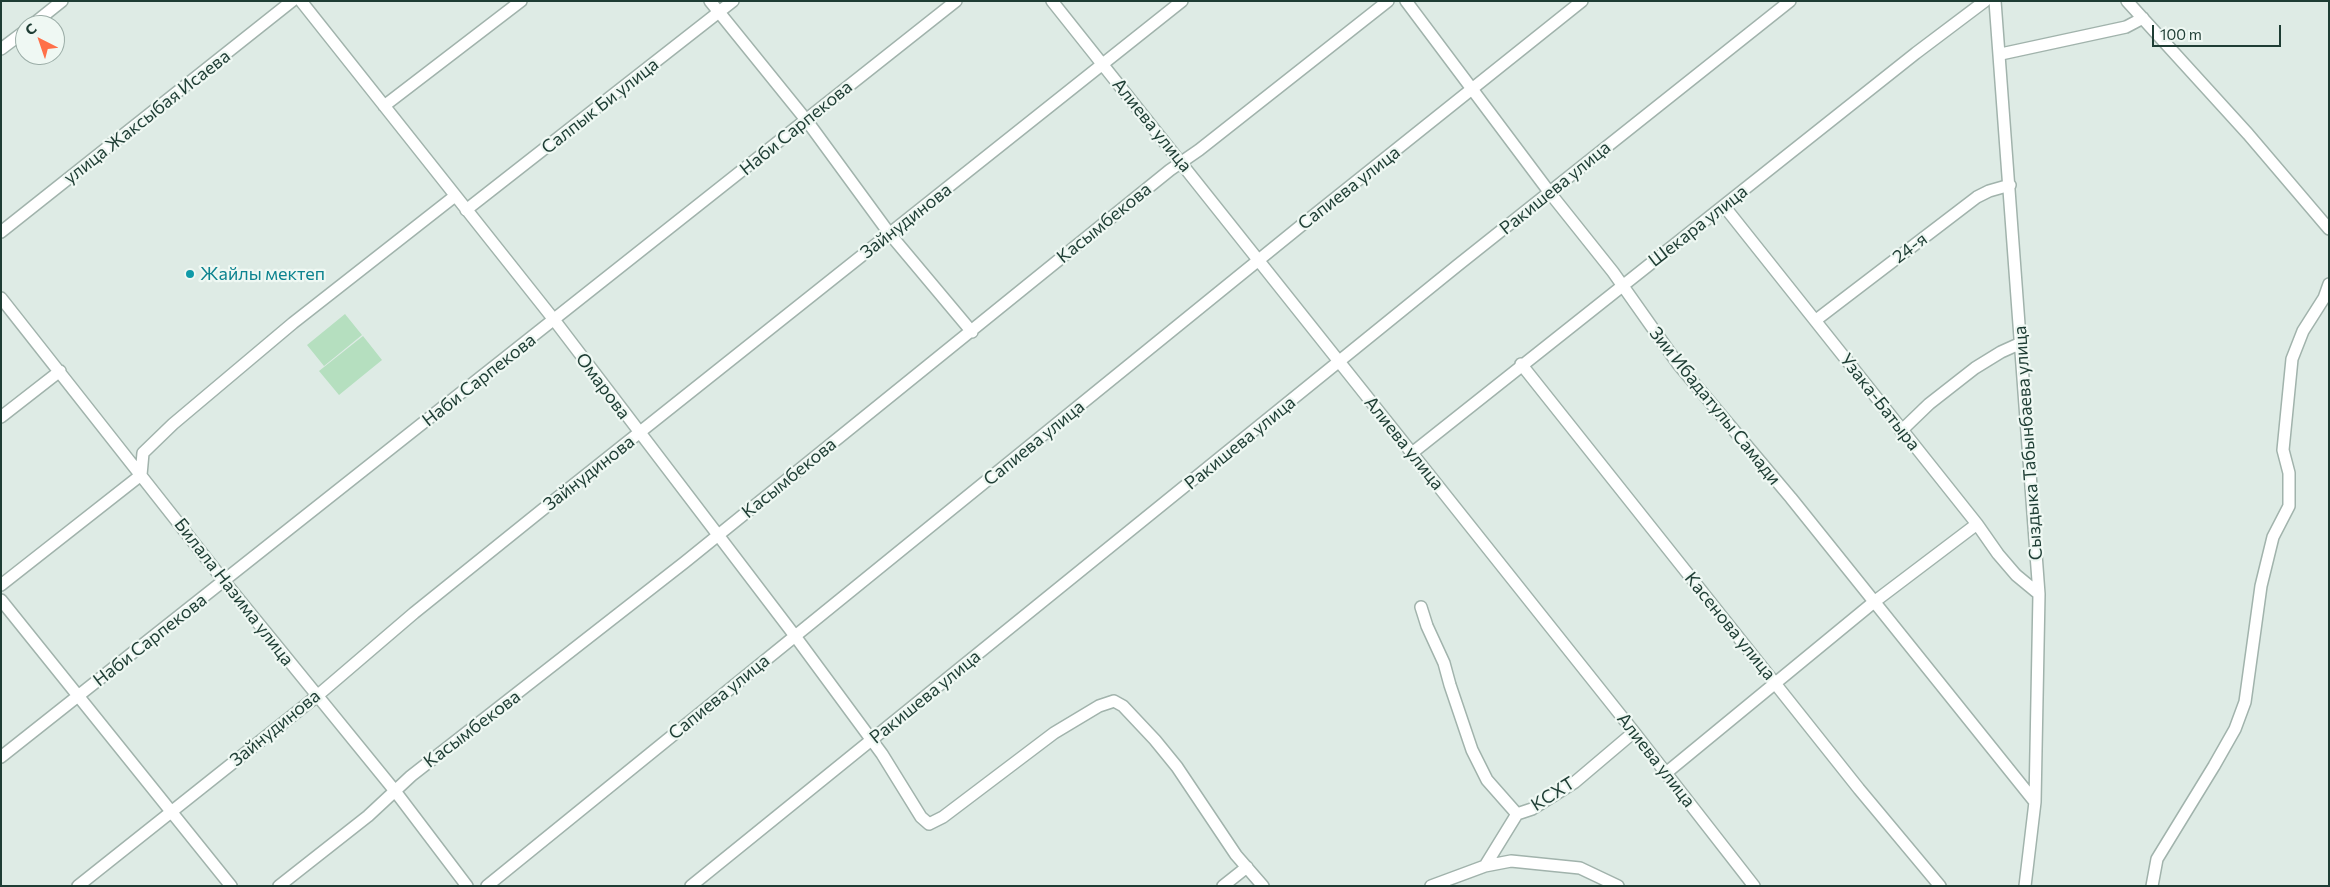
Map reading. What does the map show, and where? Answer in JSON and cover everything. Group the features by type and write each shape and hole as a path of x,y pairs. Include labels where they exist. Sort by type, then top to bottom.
{"street":[{"path":"44,15 62,1"},
{"name":"улица Жаксыбая Исаева","path":"1,232 292,1"},
{"name":"Омарова","path":"301,1 554,321 795,636 872,740 921,817 929,824 943,816 1054,733 1099,706 1114,701 1129,713 1177,767 1211,820 1247,868"},
{"path":"384,106 521,1"},
{"path":"710,1 806,121 889,233 972,332"},
{"name":"Салпык Би улица","path":"466,210 733,1"},
{"name":"Наби Сарпекова","path":"1,757 956,1"},
{"name":"Алиева улица","path":"1052,1 1182,162 1754,886"},
{"name":"Зайнудинова","path":"78,886 316,696 414,613 1182,1"},
{"name":"Касымбекова","path":"279,886 368,816 411,776 543,675 1182,162 1388,1"},
{"name":"Зии Ибадатулы Самади","path":"1406,1 1474,89 1550,193 1623,286 1678,364 1874,602 2035,802"},
{"name":"Сапиева улица","path":"487,886 1259,260 1582,1"},
{"name":"Ракишева улица","path":"691,886 1790,1"},
{"name":"Шекара улица","path":"1412,453 1521,364 1623,286 1916,53 1985,1"},
{"name":"Сыздыка Табынбаева улица","path":"1995,1 2001,54 2039,594 2035,802 2025,886"},
{"path":"2127,1 2248,134 2329,229"},
{"path":"2001,54 2126,27 2143,18"},
{"path":"1,50 15,39"},
{"name":"24-я","path":"1816,320 1977,197 1989,191 2010,185"},
{"path":"1,585 141,474 143,453 173,424 293,323 455,196"},
{"name":"Узака-Батыра","path":"1724,206 2016,575 2039,594"},
{"path":"2152,886 2157,859 2235,729 2245,702 2261,586 2273,537 2288,506 2289,473 2283,450 2292,359 2303,331 2324,298 2329,284"},
{"name":"Билала Назима улица","path":"1,298 224,582 395,791 466,886"},
{"path":"1901,430 1928,404 1975,368 2001,352 2021,343"},
{"name":"Касенова улица","path":"1521,364 1859,789 1940,886"},
{"path":"1,418 60,371"},
{"path":"1666,773 1874,602 1977,524"},
{"path":"1,600 231,886"},
{"path":"1421,607 1427,626 1444,662 1472,750 1487,780 1517,814"},
{"name":"КСХТ","path":"1485,866 1517,814 1532,809 1575,782 1634,732"},
{"path":"1432,886 1485,866 1511,862 1580,868 1618,886"},
{"path":"1223,886 1247,868 1263,886"}],"green space":[{"path":"345,314 362,335 324,366 307,345"},
{"path":"363,336 382,360 339,395 319,371"}],"place":[{"name":"Жайлы мектеп","path":"190,274"}]}
